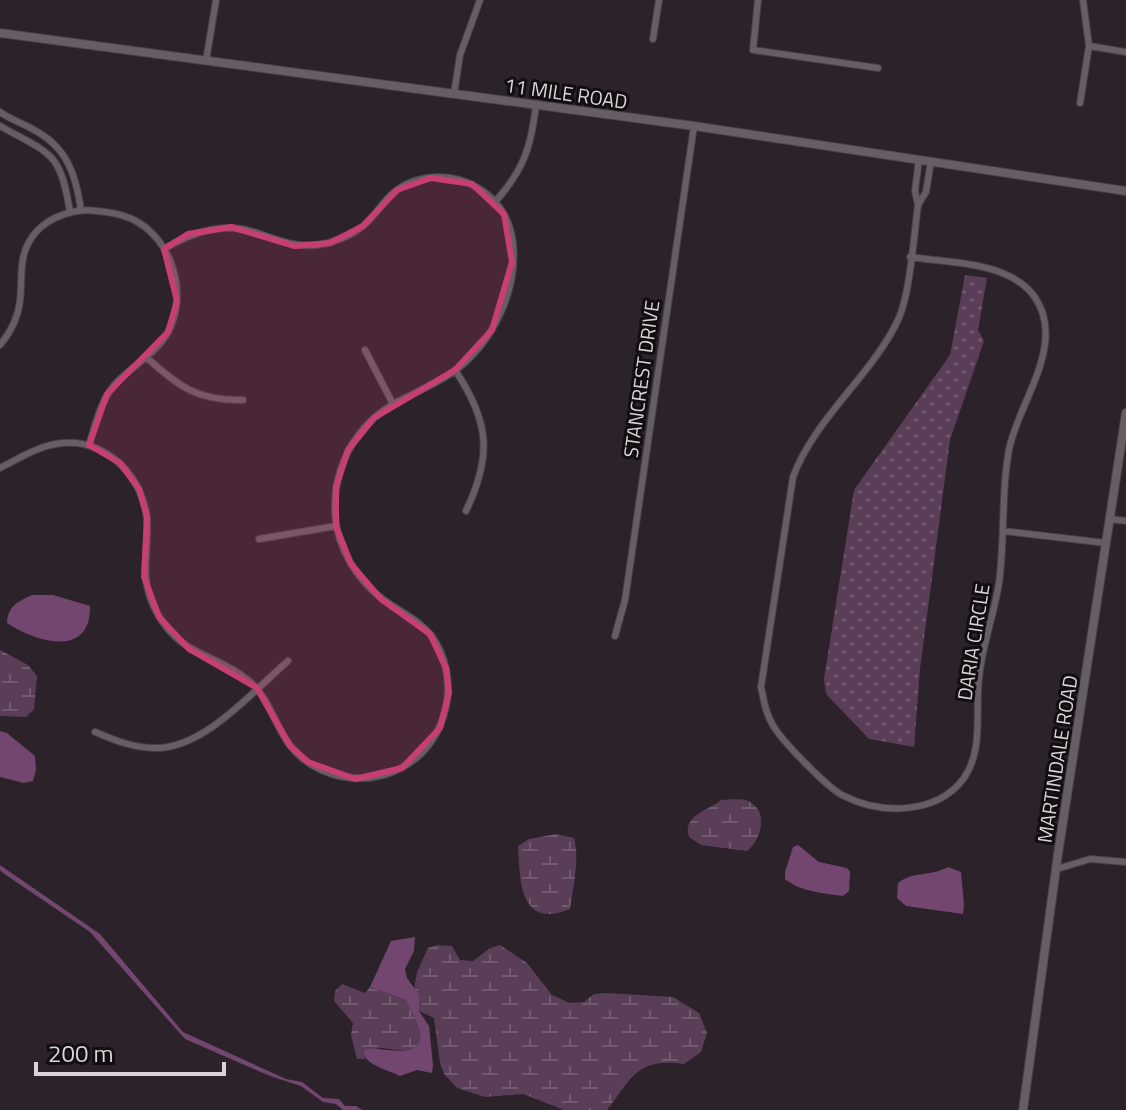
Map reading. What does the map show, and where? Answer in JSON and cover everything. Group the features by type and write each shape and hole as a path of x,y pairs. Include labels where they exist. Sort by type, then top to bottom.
{"street":[{"path":"206,61 216,0"},
{"path":"454,94 460,55 480,0"},
{"path":"653,39 659,0"},
{"path":"758,0 753,50 878,68"},
{"path":"1080,103 1089,46 1083,0"},
{"name":"11 MILE ROAD","path":"0,33 694,126 1126,191"},
{"path":"1089,46 1126,52"},
{"path":"496,201 525,162 536,105"},
{"path":"0,112 34,129 66,156 73,171 81,210"},
{"path":"8,131 13,121"},
{"path":"0,126 49,152 63,175 70,213"},
{"name":"STANCREST DRIVE","path":"615,636 625,600 694,126"},
{"path":"49,152 55,144"},
{"name":"DARIA CIRCLE","path":"910,257 992,270 1016,279 1035,297 1046,339 1043,357 1010,445 998,587 979,674 976,748 962,781 939,799 908,808 862,802 831,787 774,728 761,687 793,477 833,411 899,319 918,205 915,191 919,159"},
{"name":"DARIA CIRCLE","path":"918,205 926,192 931,161"},
{"path":"63,175 73,171"},
{"path":"0,468 33,451 69,443 89,445 120,463 139,489 147,517 144,577 150,599 164,624 189,649 234,670 257,688 290,746 317,768 342,777 377,777 402,768 428,747 440,728 447,705 446,668 437,644 411,616 381,599 368,587 351,564 336,526 335,499 343,462 355,438 365,427 393,404 455,370 487,338 508,291 512,262 512,239 504,214 496,201 472,184 459,179 431,178 397,190 363,226 330,243 295,246 256,232 219,227 188,234 164,249"},
{"path":"0,345 10,331 17,312 20,273 26,248 44,225 81,210 115,213 134,220 156,236 172,267 177,301 168,332 107,394 89,445"},
{"path":"365,350 393,404"},
{"path":"146,357 174,382 201,396 243,400"},
{"path":"455,370 475,402 485,454 482,475 466,511"},
{"name":"MARTINDALE ROAD","path":"1023,1110 1126,413"},
{"path":"1111,519 1126,521"},
{"path":"259,539 336,526"},
{"path":"1003,531 1106,543"},
{"path":"95,732 125,744 157,748 189,740 225,718 288,661"},
{"path":"1057,869 1090,859 1126,862"}],"highlighted area":[{"path":"431,178 472,184 504,214 512,262 492,330 455,370 374,418 348,450 336,487 336,526 351,564 381,599 430,634 446,668 449,693 440,728 402,768 355,779 308,762 290,746 257,688 189,649 159,617 144,577 147,517 139,489 120,463 89,445 107,394 168,332 177,301 164,249 188,234 231,227 295,246 330,243 363,226 397,190"}],"green space":[{"path":"965,275 987,278 978,330 984,341 950,440 920,669 914,747 869,739 826,694 824,679 854,490 950,355"},
{"path":"0,650 28,665 37,676 34,709 26,717 0,716"},
{"path":"721,800 748,801 759,811 759,833 747,851 701,845 689,837 689,823"},
{"path":"556,834 574,838 576,846 570,909 553,914 541,913 526,898 518,846 529,839"},
{"path":"500,945 527,963 552,995 570,1003 584,1002 594,994 607,993 673,997 699,1013 707,1033 701,1052 684,1064 656,1064 637,1072 607,1110 564,1110 523,1094 485,1097 457,1088 444,1074 440,1063 434,1018 419,1011 420,996 414,989 417,972 428,948 452,946 460,960 473,961 490,948"},
{"path":"342,984 365,993 370,987 406,1000 418,1024 420,1042 411,1049 376,1049 363,1054 365,1059 357,1059 351,1035 353,1023 334,1001 335,991"}],"shaded area":[{"path":"32,595 53,595 90,606 88,623 81,634 72,640 59,642 32,636 7,623 14,605"},
{"path":"0,731 7,733 35,756 33,781 24,783 0,777"},
{"path":"798,845 819,862 847,868 850,872 849,891 843,896 820,893 798,887 785,879 793,847"},
{"path":"0,865 100,934 183,1032 286,1079 302,1082 323,1098 339,1099 345,1106 356,1106 362,1110 343,1110 336,1104 323,1102 301,1086 185,1039 90,932 3,873"},
{"path":"948,867 961,872 963,914 906,906 897,898 898,883 904,879"},
{"path":"415,937 414,951 405,969 407,978 420,996 419,1011 429,1026 433,1065 432,1073 417,1070 400,1076 374,1065 363,1054 366,1049 412,1049 420,1037 418,1025 406,1000 370,987 391,941"}]}
